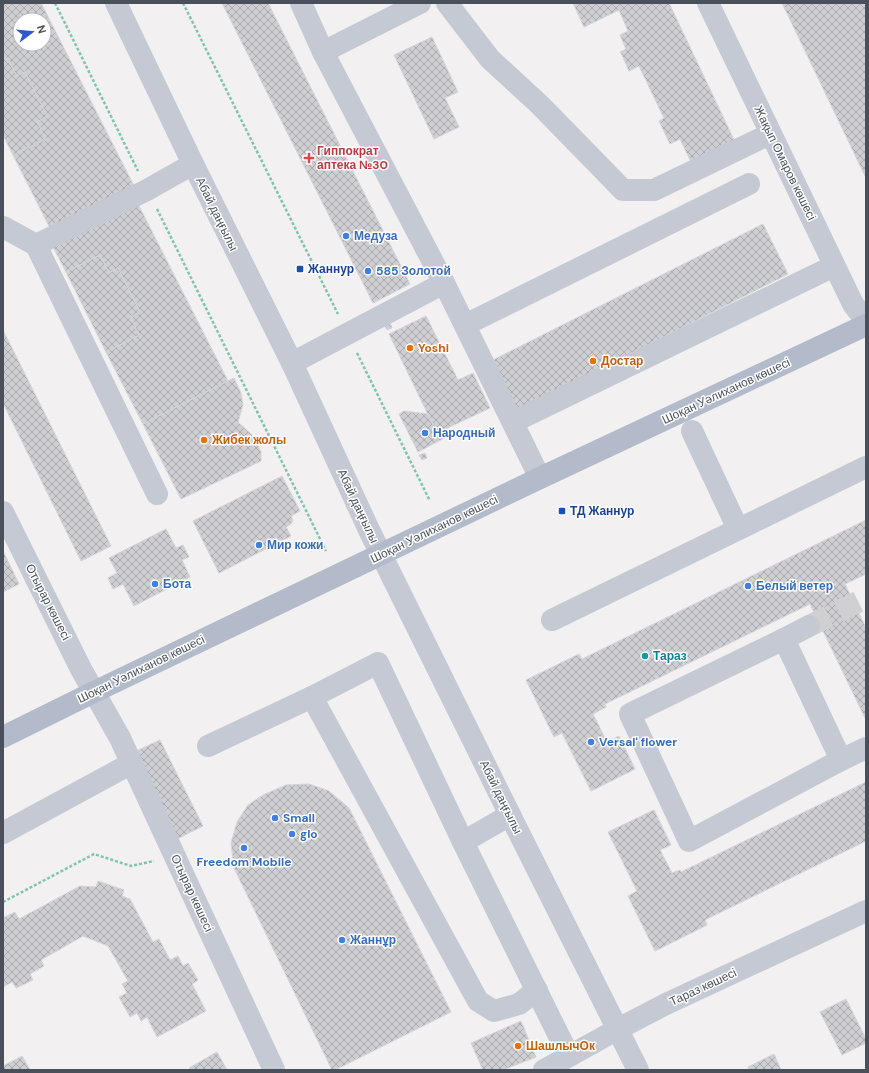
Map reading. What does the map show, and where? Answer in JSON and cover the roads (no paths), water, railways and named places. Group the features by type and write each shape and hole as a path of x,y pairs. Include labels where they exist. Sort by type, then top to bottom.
{"main road":[{"name":"Шоқан Уәлиханов көшесі","path":"3,737 540,478 866,325"}],"street":[{"name":"Абай даңғылы","path":"116,3 193,164 292,363 381,554 638,1070"},
{"path":"300,3 323,52 444,283 540,478"},
{"path":"323,52 420,3"},
{"path":"447,3 490,59 540,105 623,190 654,190 770,134"},
{"name":"Жақып Омаров көшесі","path":"708,3 834,266 853,304 866,321"},
{"path":"36,246 147,190 193,164"},
{"path":"465,325 749,184"},
{"path":"3,227 36,246 156,494"},
{"path":"513,422 834,266"},
{"path":"292,363 444,283"},
{"path":"692,431 738,529"},
{"path":"552,620 866,467"},
{"name":"Отырар көшесі","path":"3,512 81,669 120,738 274,1070"},
{"path":"809,626 630,714 689,840 866,748"},
{"path":"784,639 841,760"},
{"path":"208,746 312,697 378,663 463,842 569,1056"},
{"path":"312,697 478,1001 494,1011 519,1004 537,990"},
{"path":"3,833 132,763"},
{"path":"463,842 510,815"},
{"name":"Тараз көшесі","path":"544,1070 666,1004 866,911"}],"tunnel":[{"path":"809,626 866,598"}],"place":[{"name":"Гиппократ аптека №30","path":"309,158"},
{"name":"Медуза","path":"346,236"},
{"name":"Жаннур","path":"300,269"},
{"name":"585 Золотой","path":"368,271"},
{"name":"Yoshi","path":"410,348"},
{"name":"Достар","path":"593,361"},
{"name":"Народный","path":"425,433"},
{"name":"Жибек жолы","path":"204,440"},
{"name":"ТД Жаннур","path":"562,511"},
{"name":"Мир кожи","path":"259,545"},
{"name":"Бота","path":"155,584"},
{"name":"Белый ветер","path":"748,586"},
{"name":"Тараз","path":"645,656"},
{"name":"Versal' flower","path":"591,742"},
{"name":"Small","path":"275,818"},
{"name":"glo","path":"292,834"},
{"name":"Freedom Mobile","path":"244,848"},
{"name":"Жаннұр","path":"342,940"},
{"name":"ШашлычОк","path":"518,1046"}]}
